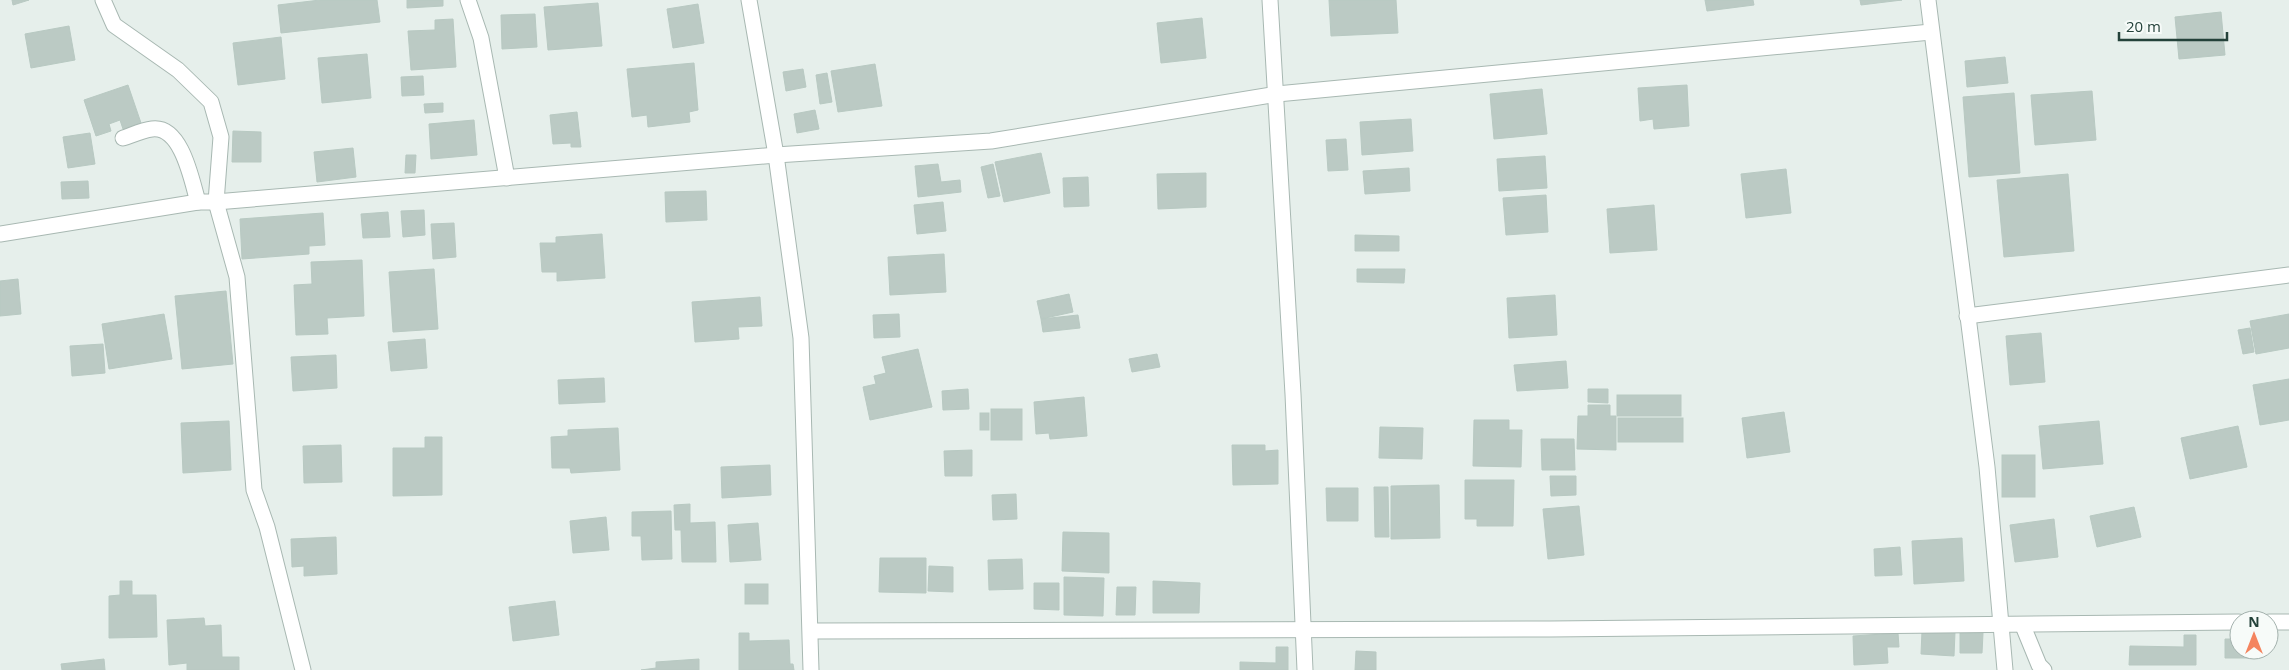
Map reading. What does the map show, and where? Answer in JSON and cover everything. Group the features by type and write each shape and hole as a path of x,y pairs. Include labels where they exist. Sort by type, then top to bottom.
{"street":[{"path":"104,0 114,25 178,70 211,102 221,137 216,202 238,277 254,490 267,527 303,670"},
{"path":"468,0 481,38 506,178"},
{"path":"748,0 776,155 801,338 811,670"},
{"path":"1270,0 1293,394 1302,629 1306,670"},
{"path":"1928,0 1987,467 2005,670"},
{"path":"0,234 198,202 776,155 991,142 1276,94 1931,32"},
{"path":"123,138 153,128 164,130 184,152 198,202"},
{"path":"1967,316 2289,275"},
{"path":"811,631 2023,626 2229,622"},
{"path":"2023,626 2039,665 2044,670"}],"building":[{"path":"12,0 29,0 13,5"},
{"path":"320,0 377,0 380,22 281,33 278,5"},
{"path":"407,0 443,0 443,6 407,8"},
{"path":"1329,0 1396,0 1398,33 1331,36"},
{"path":"1705,0 1753,0 1754,5 1707,11"},
{"path":"1860,0 1902,0 1861,5"},
{"path":"598,3 602,46 548,50 544,7"},
{"path":"698,4 704,43 673,48 667,9"},
{"path":"2221,12 2225,55 2179,59 2175,17"},
{"path":"535,14 537,47 502,49 501,15"},
{"path":"1202,18 1206,58 1161,63 1157,23"},
{"path":"453,19 456,67 411,70 408,31 435,30 435,20"},
{"path":"69,26 75,60 31,68 25,34"},
{"path":"281,37 285,79 238,85 233,43"},
{"path":"367,54 371,98 322,103 318,58"},
{"path":"2005,57 2008,83 1967,87 1965,61"},
{"path":"694,63 698,110 689,112 690,122 648,127 647,115 632,117 627,69"},
{"path":"875,64 882,106 838,112 831,71"},
{"path":"803,69 806,87 786,91 783,72"},
{"path":"827,73 832,102 820,104 816,75"},
{"path":"423,76 424,95 402,96 401,77"},
{"path":"128,85 141,123 123,129 120,120 109,124 111,131 96,136 84,100"},
{"path":"1687,85 1689,126 1654,129 1653,119 1640,121 1638,88"},
{"path":"1542,89 1547,134 1494,139 1490,94"},
{"path":"2092,91 2096,140 2035,145 2031,95"},
{"path":"2014,93 2020,173 1969,177 1963,97"},
{"path":"443,103 443,112 425,113 424,104"},
{"path":"815,110 819,129 797,133 794,114"},
{"path":"577,112 581,147 571,147 571,143 553,144 550,115"},
{"path":"1411,119 1413,151 1362,155 1360,122"},
{"path":"474,120 477,155 431,159 429,124"},
{"path":"233,131 261,132 261,162 232,162"},
{"path":"90,133 95,164 68,168 63,137"},
{"path":"1346,139 1348,170 1328,171 1326,140"},
{"path":"353,148 356,177 317,182 314,152"},
{"path":"1041,153 1050,193 1004,202 995,162"},
{"path":"406,155 416,155 415,173 405,173"},
{"path":"1545,156 1547,188 1499,191 1497,159"},
{"path":"938,164 941,182 960,180 961,192 918,197 915,166"},
{"path":"993,164 1000,196 988,198 981,167"},
{"path":"1409,168 1410,191 1365,194 1363,171"},
{"path":"1786,169 1791,213 1746,218 1741,174"},
{"path":"1206,173 1206,207 1158,209 1157,174"},
{"path":"2068,174 2074,251 2004,257 1997,180"},
{"path":"1088,177 1089,206 1064,207 1063,178"},
{"path":"88,181 89,198 62,199 61,182"},
{"path":"706,191 707,220 666,222 665,192"},
{"path":"1546,195 1548,232 1506,235 1503,198"},
{"path":"943,202 946,231 917,234 914,205"},
{"path":"1654,205 1657,250 1610,253 1607,209"},
{"path":"424,210 425,235 403,237 401,211"},
{"path":"388,212 390,237 363,238 361,214"},
{"path":"323,213 325,245 309,246 309,254 242,259 240,219"},
{"path":"454,223 456,257 433,259 431,224"},
{"path":"602,234 605,278 557,281 557,272 542,272 540,243 556,243 556,237"},
{"path":"1355,235 1399,236 1399,251 1355,251"},
{"path":"944,254 946,292 890,295 888,257"},
{"path":"362,260 364,316 327,318 328,334 296,335 294,285 312,284 311,262"},
{"path":"434,269 438,329 393,332 389,272"},
{"path":"1357,269 1405,269 1404,283 1357,282"},
{"path":"18,279 21,314 0,316 0,281"},
{"path":"226,291 233,364 182,369 175,296"},
{"path":"1069,294 1073,312 1041,319 1037,301"},
{"path":"1555,295 1557,335 1509,338 1507,298"},
{"path":"760,297 762,326 738,327 739,339 695,342 692,302"},
{"path":"164,314 172,359 109,369 102,324"},
{"path":"899,314 900,337 874,338 873,315"},
{"path":"2289,314 2289,348 2256,354 2250,321"},
{"path":"1078,315 1080,328 1043,332 1041,319"},
{"path":"2250,328 2254,352 2243,354 2238,330"},
{"path":"2041,333 2045,382 2010,385 2006,336"},
{"path":"425,339 427,368 391,371 388,342"},
{"path":"103,344 105,373 72,376 70,346"},
{"path":"918,349 932,407 870,420 863,387 876,384 874,376 886,373 882,357"},
{"path":"1157,354 1160,367 1132,372 1129,359"},
{"path":"336,355 337,388 293,391 291,357"},
{"path":"1566,361 1568,388 1517,391 1514,365"},
{"path":"604,378 605,402 559,404 558,380"},
{"path":"2289,379 2289,420 2260,425 2253,385"},
{"path":"968,389 969,409 943,410 942,391"},
{"path":"1588,389 1608,389 1608,403 1588,402"},
{"path":"1617,395 1681,395 1681,416 1617,416"},
{"path":"1084,397 1087,436 1050,439 1049,433 1036,434 1034,402"},
{"path":"1588,405 1610,405 1610,416 1616,416 1616,450 1577,449 1578,416 1588,416"},
{"path":"991,409 1022,409 1022,440 991,440"},
{"path":"1784,412 1790,452 1747,458 1742,418"},
{"path":"980,413 989,413 989,430 980,430"},
{"path":"1618,418 1683,418 1683,442 1618,442"},
{"path":"1474,420 1509,420 1509,430 1522,430 1521,467 1473,466"},
{"path":"229,421 231,470 183,473 181,423"},
{"path":"2099,421 2103,464 2043,469 2039,426"},
{"path":"2238,426 2247,467 2190,479 2181,438"},
{"path":"1380,427 1423,428 1422,459 1379,458"},
{"path":"618,428 620,470 571,473 570,468 552,468 551,437 568,436 568,430"},
{"path":"425,437 442,437 442,495 393,496 393,448 425,448"},
{"path":"1541,439 1574,439 1575,470 1542,470"},
{"path":"341,445 342,482 304,483 303,446"},
{"path":"1232,445 1265,445 1265,451 1278,450 1278,484 1233,485"},
{"path":"972,450 972,476 945,476 944,451"},
{"path":"2002,455 2035,455 2035,497 2002,497"},
{"path":"770,465 771,495 722,498 721,467"},
{"path":"1550,476 1576,476 1576,495 1551,496"},
{"path":"1465,480 1514,480 1513,526 1477,526 1477,519 1465,519"},
{"path":"1439,485 1440,538 1391,539 1391,486"},
{"path":"1374,487 1388,487 1389,537 1375,537"},
{"path":"1326,488 1358,488 1358,521 1327,521"},
{"path":"1016,494 1017,519 993,520 992,495"},
{"path":"690,504 690,523 715,522 716,562 682,562 681,530 675,530 674,505"},
{"path":"1579,506 1584,555 1548,559 1543,509"},
{"path":"2134,507 2141,537 2097,547 2090,516"},
{"path":"671,511 672,559 642,560 641,536 632,536 632,512"},
{"path":"606,517 609,550 573,553 570,521"},
{"path":"2054,519 2058,557 2015,562 2010,525"},
{"path":"758,523 761,560 730,562 728,525"},
{"path":"1063,532 1109,533 1109,573 1062,571"},
{"path":"336,537 337,574 304,576 304,566 292,567 291,539"},
{"path":"1962,538 1964,581 1914,584 1912,541"},
{"path":"1900,547 1902,575 1875,576 1874,549"},
{"path":"880,558 926,558 926,593 879,592"},
{"path":"1022,559 1023,589 989,590 988,560"},
{"path":"929,566 953,567 953,592 928,591"},
{"path":"1064,577 1104,578 1103,616 1064,615"},
{"path":"120,581 132,581 132,595 156,595 157,637 109,638 109,596 120,595"},
{"path":"1153,581 1200,583 1199,613 1153,613"},
{"path":"1034,583 1059,583 1059,610 1034,609"},
{"path":"745,584 768,584 768,604 745,604"},
{"path":"1117,587 1136,587 1135,615 1116,615"},
{"path":"555,601 559,635 513,641 509,607"},
{"path":"204,618 205,626 221,625 222,657 239,657 239,670 187,670 187,663 169,665 167,620"},
{"path":"1922,631 1955,632 1954,656 1921,654"},
{"path":"739,633 749,633 749,641 789,640 790,664 793,664 794,670 739,670"},
{"path":"1898,633 1899,647 1887,647 1888,663 1854,665 1853,636"},
{"path":"1960,633 1983,633 1982,653 1960,653"},
{"path":"2184,635 2196,635 2196,665 2129,665 2130,646 2184,647"},
{"path":"2225,639 2229,639 2229,658 2225,658"},
{"path":"1276,647 1288,647 1288,670 1240,670 1240,662 1276,663"},
{"path":"1356,651 1376,652 1376,670 1355,670"},
{"path":"104,659 105,670 62,670 61,664"},
{"path":"699,659 699,670 641,670 656,668 656,662"}]}
